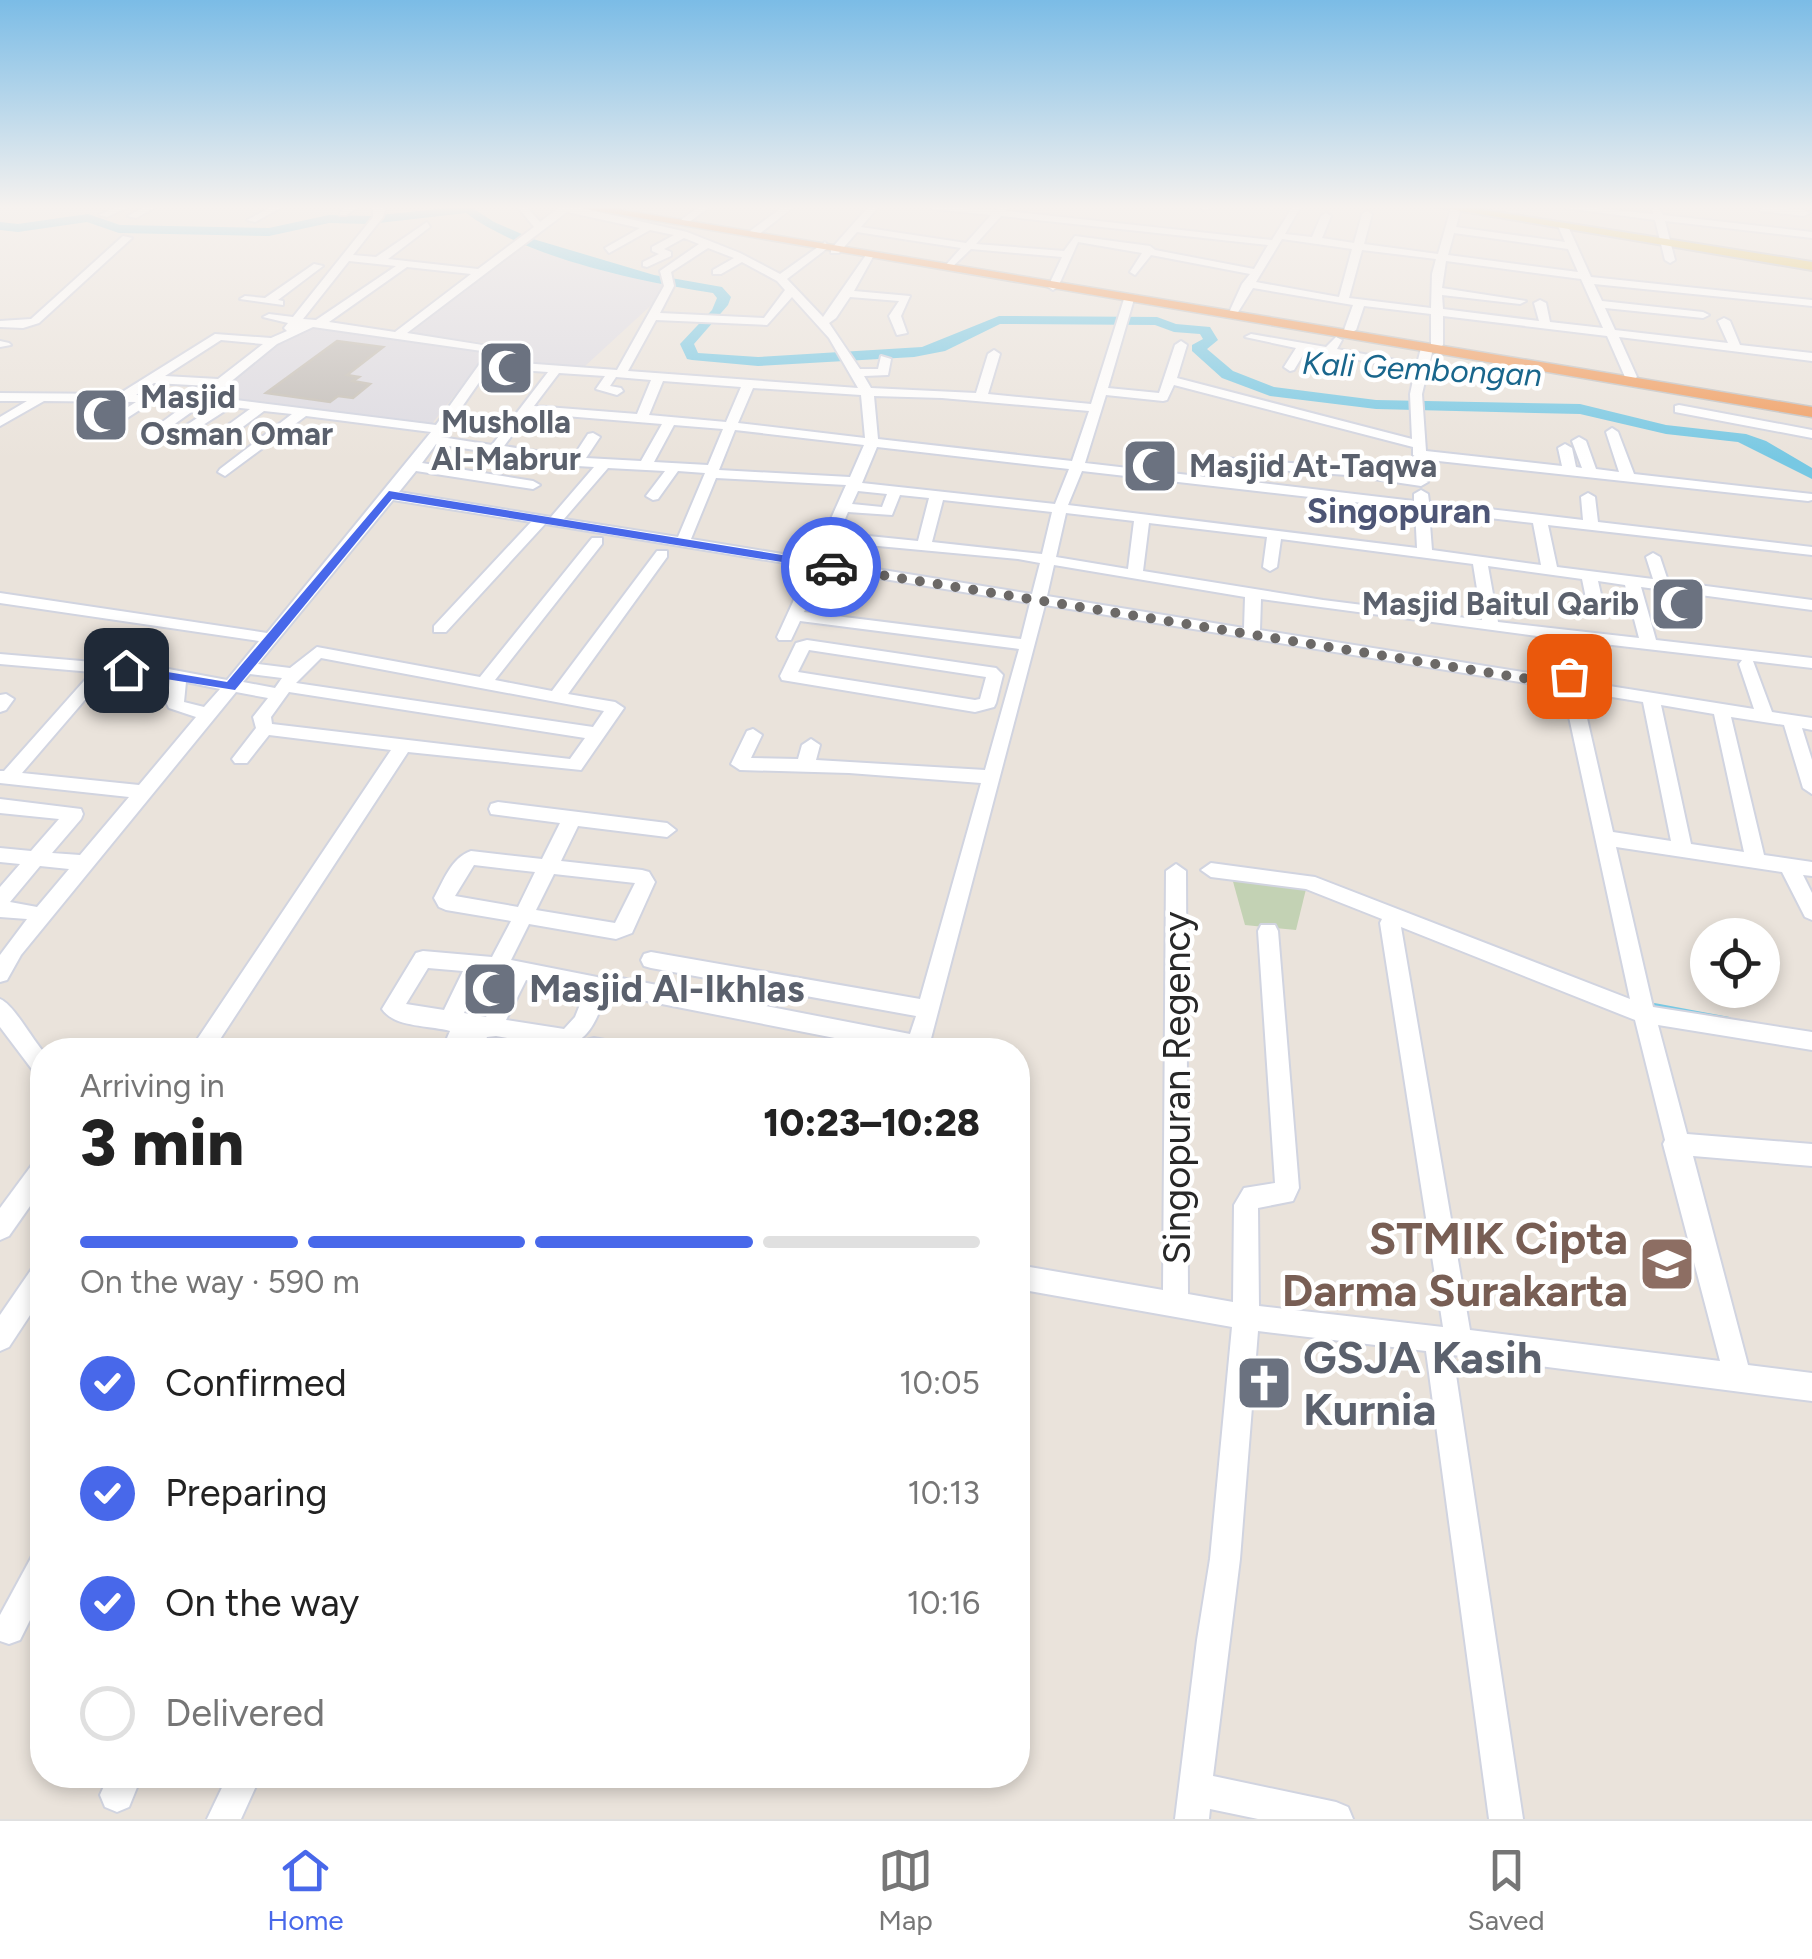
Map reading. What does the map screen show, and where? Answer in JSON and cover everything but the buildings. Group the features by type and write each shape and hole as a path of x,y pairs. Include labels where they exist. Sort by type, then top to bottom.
{"highway":[{"path":"1086,291 1344,332"},
{"path":"1091,291 1812,410"},
{"path":"1569,370 1631,377 1812,410"}],"street":[{"path":"0,324 35,321 68,291"},
{"path":"267,302 281,291"},
{"path":"156,434 290,328 319,291"},
{"path":"314,325 365,291"},
{"path":"396,336 455,291"},
{"path":"617,391 602,389 617,373 666,291"},
{"path":"652,316 770,321 791,291"},
{"path":"785,637 872,444 867,392 823,322 794,291"},
{"path":"1232,313 1243,291"},
{"path":"1286,291 1736,348 1752,345 1812,357"},
{"path":"1343,301 1346,291"},
{"path":"1425,552 1418,405 1422,370 1432,347 1436,291 1520,301"},
{"path":"1495,291 1495,298"},
{"path":"1593,291 1631,377"},
{"path":"1665,291 1672,311"},
{"path":"1684,291 1812,303"},
{"path":"1795,291 1797,302"},
{"path":"823,322 832,316 844,293 906,298 895,316 901,333"},
{"path":"245,298 306,307"},
{"path":"921,1038 1028,645 1060,510 1129,299"},
{"path":"1770,299 1778,316"},
{"path":"1317,372 1360,302"},
{"path":"1540,303 1545,324"},
{"path":"1599,304 1634,303 1703,315"},
{"path":"254,669 270,638 413,466 493,354 485,348 314,325 290,328 269,317"},
{"path":"1724,322 1736,348"},
{"path":"1277,341 1286,324"},
{"path":"2,342 14,325"},
{"path":"122,398 219,336 273,342"},
{"path":"1252,337 1482,380"},
{"path":"1102,391 1163,397 1181,346"},
{"path":"1290,367 1303,346"},
{"path":"163,351 187,355"},
{"path":"980,397 994,354"},
{"path":"851,364 884,372 884,359"},
{"path":"488,364 1094,408"},
{"path":"494,448 557,368"},
{"path":"642,418 658,376"},
{"path":"152,378 220,383"},
{"path":"1170,380 1420,449 1810,500"},
{"path":"682,544 748,384"},
{"path":"0,422 43,397"},
{"path":"2,398 230,401 306,410 576,462 855,484 1425,552 1812,606"},
{"path":"110,425 149,399"},
{"path":"175,439 230,401"},
{"path":"215,441 264,405"},
{"path":"1679,409 1812,434"},
{"path":"225,472 306,410"},
{"path":"524,410 731,426 1812,550"},
{"path":"645,466 670,421"},
{"path":"1612,432 1628,477"},
{"path":"576,462 593,437"},
{"path":"1579,440 1591,473"},
{"path":"1565,448 1570,471"},
{"path":"1212,481 1213,464 1223,462 1347,471 1420,482"},
{"path":"440,628 604,464"},
{"path":"413,466 534,485"},
{"path":"653,496 674,467"},
{"path":"1800,482 1810,500"},
{"path":"845,507 887,512 896,491"},
{"path":"389,495 1812,724"},
{"path":"924,544 937,496"},
{"path":"1588,498 1591,524"},
{"path":"1135,573 1142,518"},
{"path":"1538,518 1550,570"},
{"path":"1270,567 1275,533"},
{"path":"832,536 1048,560 1560,637 1812,663"},
{"path":"485,682 597,541"},
{"path":"557,696 662,554"},
{"path":"1591,557 1596,608"},
{"path":"1653,558 1662,585"},
{"path":"1480,560 1491,626"},
{"path":"1632,581 1648,645"},
{"path":"1252,634 1254,594"},
{"path":"0,598 270,638"},
{"path":"795,616 1028,645"},
{"path":"1560,637 1675,1144 1738,1377"},
{"path":"807,645 990,672 996,678 993,692 988,703 975,706 787,674 807,645"},
{"path":"317,652 614,708 575,766 265,729 262,716 285,684 317,652"},
{"path":"0,658 105,667 237,688 285,684 598,734"},
{"path":"1747,664 1764,716"},
{"path":"4,778 105,667"},
{"path":"254,669 285,684"},
{"path":"10,936 208,714 237,688 264,683 268,677 254,669"},
{"path":"178,678 175,704 208,714"},
{"path":"993,692 1012,696"},
{"path":"1651,698 1683,851"},
{"path":"1721,709 1756,861"},
{"path":"1791,721 1812,788"},
{"path":"241,759 265,729"},
{"path":"753,735 740,764 806,765 987,786"},
{"path":"806,765 811,745"},
{"path":"209,1038 402,746"},
{"path":"4,778 142,792"},
{"path":"0,974 118,804"},
{"path":"0,806 74,814 0,900"},
{"path":"498,808 667,830"},
{"path":"462,1038 546,864 573,818"},
{"path":"1605,838 1812,869"},
{"path":"0,855 78,862"},
{"path":"466,860 546,864 642,877 646,882 620,931 522,916 443,900 466,860"},
{"path":"1788,865 1812,912"},
{"path":"1211,870 1308,882 1644,1014 1812,1041"},
{"name":"Singopuran Regency","path":"1174,1305 1176,871"},
{"path":"0,909 30,912"},
{"path":"1390,923 1449,1343 1506,1819"},
{"path":"1268,931 1287,1188 1284,1193 1253,1196 1246,1205 1246,1317 1225,1559 1194,1804 1336,1819"},
{"path":"423,958 498,967 597,986 581,1028 566,1038 471,1026 393,1009 423,958"},
{"path":"651,960 928,1009"},
{"path":"470,1038 471,1026 498,967"},
{"path":"620,987 869,1038"},
{"path":"0,1008 30,1052"},
{"path":"1675,1144 1812,1155"},
{"path":"0,1228 30,1187"},
{"path":"1030,1279 1246,1317 1812,1388"},
{"path":"0,1338 30,1294"},
{"path":"9,1629 30,1589"},
{"path":"224,1819 240,1788"}],"shaded area":[{"path":"458,291 667,291 584,367 494,362 494,344 403,332"},
{"path":"313,326 481,351 483,359 431,425 210,395 290,332"}],"green space":[{"path":"1232,878 1307,885 1296,930 1245,925"}],"waterway":[{"name":"Kali Gembongan","path":"718,291 724,297 721,305 687,344 692,356 758,361 922,351 939,348 999,320 1157,321 1174,328 1205,330 1211,340 1197,348 1228,374 1270,391 1320,401 1376,405 1580,409 1666,429 1740,438 1760,444 1812,474"},
{"path":"1654,1005 1729,1019"}],"way so far":[{"path":"831,567 1572,686 1569,676"}],"place":[{"name":"Musholla Al-Mabrur","path":"506,368"},
{"name":"Masjid Osman Omar","path":"101,415"},
{"name":"Masjid At-Taqwa","path":"1150,466"},
{"name":"Masjid Baitul Qarib","path":"1678,604"},
{"name":"Masjid Al-Ikhlas","path":"490,989"},
{"name":"STMIK Cipta Darma Surakarta","path":"1667,1264"},
{"name":"GSJA Kasih Kurnia","path":"1264,1383"}],"district":[{"name":"Singopuran","path":"1399,511"}],"route":[{"path":"126,670 230,686 389,495 831,567"}]}
